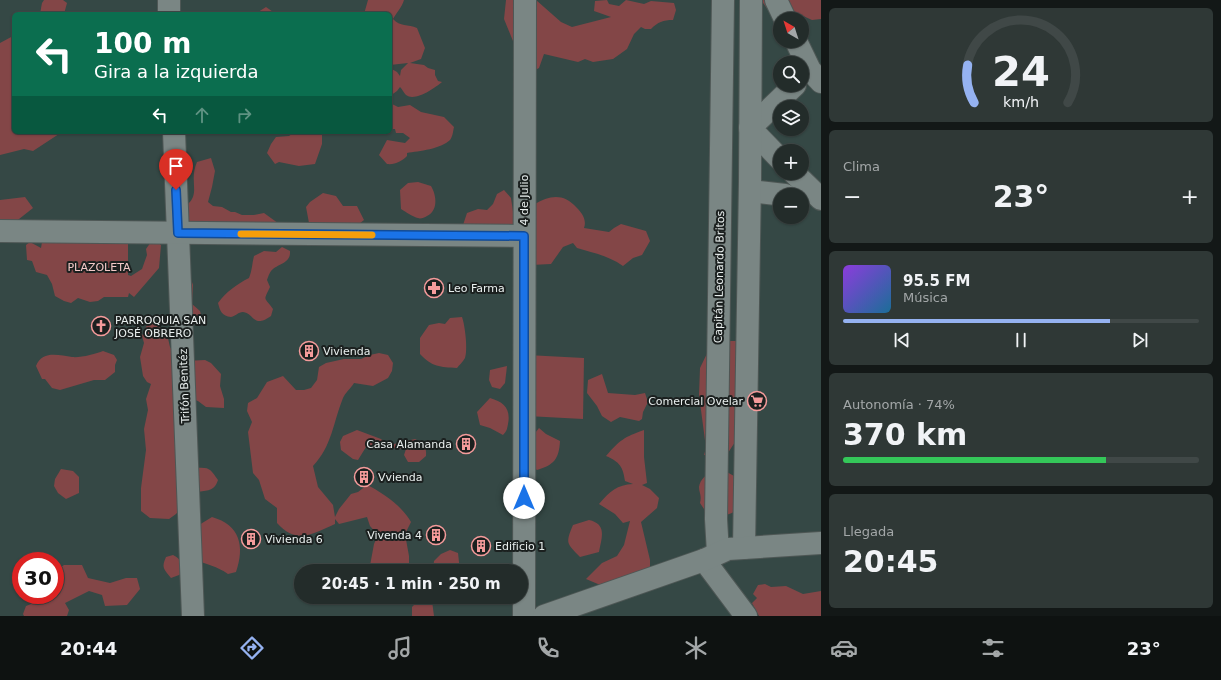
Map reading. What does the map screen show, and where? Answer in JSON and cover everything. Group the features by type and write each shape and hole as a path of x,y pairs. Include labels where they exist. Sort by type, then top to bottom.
{"street":[{"path":"169,0 169,12"},
{"name":"4 de Julio","path":"524,616 525,0"},
{"name":"Capitán Leonardo Britos","path":"711,557 716,519 723,0"},
{"path":"744,548 750,191 751,0"},
{"path":"800,48 814,72"},
{"path":"750,128 788,92"},
{"path":"750,128 773,152"},
{"name":"Trifón Benitéz","path":"174,134 193,616"},
{"path":"801,180 821,199"},
{"path":"750,191 773,194"},
{"path":"809,203 821,208"},
{"path":"0,231 524,236"},
{"path":"719,290 748,290"},
{"path":"544,616 711,557 728,549 821,544"},
{"path":"711,557 746,616"}],"shaded area":[{"path":"0,0 821,0 821,616 0,616"}],"green space":[{"path":"44,0 63,0 67,3 65,12 40,12"},
{"path":"368,0 404,0 393,19 401,24 417,28 425,48 421,59 410,63 424,65 435,70 435,75 438,81 442,82 420,96 410,97 406,95 400,87 392,95 392,69 400,76 401,70 408,63 392,65 392,12 365,12"},
{"path":"506,0 536,0 561,22 572,27 611,17 594,11 595,1 607,0 609,4 619,6 626,0 644,4 651,1 674,3 676,10 673,20 661,22 651,29 641,27 634,34 627,49 613,59 593,62 585,59 578,62 544,54 539,68 525,75 515,73 513,41 504,19"},
{"path":"761,0 821,0 821,19 812,20 809,19 809,12 773,12 773,14 771,14"},
{"path":"266,7 273,12 258,12"},
{"path":"12,37 12,134 59,134 33,151 24,149 0,155 0,43"},
{"path":"392,104 398,107 410,105 421,112 444,117 454,127 450,140 441,146 407,153 407,156 401,161 393,164 387,164 379,155 387,140 405,143 410,138 403,133 396,133 395,129 392,129"},
{"path":"292,134 322,134 322,144 315,164 299,166 279,162 275,164 267,153 271,144 276,137 289,136"},
{"path":"211,158 215,171 208,202 213,206 222,207 231,212 242,215 264,213 282,226 199,238 177,211 191,201 194,190 194,170 197,162"},
{"path":"418,182 431,186 435,199 435,207 431,214 421,218 414,217 401,209 400,190 408,183"},
{"path":"504,190 511,198 514,218 545,199 553,197 561,198 569,201 581,212 584,217 584,228 609,232 621,224 646,231 650,241 642,255 633,258 623,266 607,257 577,248 573,243 563,247 551,264 531,265 520,259 509,242 463,225 467,213 478,209 487,210 493,204 497,194"},
{"path":"323,193 336,196 343,206 357,206 364,220 350,231 309,223 306,207 310,202"},
{"path":"25,197 33,208 0,234 0,200"},
{"name":"PLAZOLETA","path":"128,236 128,275 131,276 142,269 147,255 146,249 153,239 161,245 159,268 134,297 129,293 128,297 104,297 98,301 90,302 78,298 71,303 64,301 55,296 52,284 47,275 36,272 32,261 27,260 26,245 30,242 41,248 42,242"},
{"path":"282,247 290,251 290,255 286,261 271,271 267,280 270,287 266,295 266,299 273,309 271,316 265,320 257,321 247,313 243,312 231,317 223,314 218,303 232,289 249,278 254,256 264,251 276,252"},
{"path":"184,276 191,279 193,285 192,304 200,311 202,319 195,324 188,325"},
{"path":"462,317 466,338 465,358 457,368 437,366 428,362 420,354 420,338 429,325 439,323 445,324 450,318"},
{"path":"154,322 167,334 170,347 173,352 186,361 205,360 211,363 221,374 220,386 224,399 224,408 206,407 198,401 185,397 196,468 207,468 218,480 212,489 197,492 176,514 169,519 150,518 141,511 141,488 146,450 144,429 148,410 146,399 151,384 147,382 143,376 140,357 144,343 142,336 147,325"},
{"path":"713,341 744,341 741,418 735,442 726,456 721,458 704,455 706,448 699,395 700,368"},
{"path":"103,351 114,355 117,360 115,372 105,380 94,380 60,390 52,388 45,379 42,379 36,366 42,358 51,355 79,357"},
{"path":"379,353 388,355 393,363 392,371 388,378 373,386 354,383 343,398 328,442 313,466 318,487 333,505 335,517 339,509 351,494 358,492 367,485 385,496 403,511 411,522 405,534 409,564 370,564 374,544 378,535 370,526 367,517 339,524 335,519 335,524 305,536 291,534 284,530 277,523 277,508 265,499 259,480 253,473 248,432 252,422 247,411 248,403 257,398 267,382 283,376 296,390 304,390 311,388 317,380 319,367 326,363 344,359 361,359"},
{"path":"527,355 584,358 583,419 527,416"},
{"path":"507,366 505,383 500,389 492,387 489,380 490,370"},
{"path":"602,374 608,393 635,395 645,393 648,402 643,412 642,419 639,421 620,417 611,422 602,416 597,406 587,393 588,380"},
{"path":"490,398 503,404 507,410 509,419 507,430 503,435 490,428 480,425 477,412"},
{"path":"539,428 546,434 560,441 557,457 548,466 537,470 529,464 532,437"},
{"path":"357,430 381,439 386,444 394,444 415,439 424,446 426,456 419,462 408,462 404,455 406,449 378,449 370,446 366,447 358,460 353,459 341,450 340,442 343,436"},
{"path":"644,430 644,457 647,483 642,485 650,489 659,498 657,508 641,522 650,560 650,571 605,587 586,579 602,563 617,556 624,545 630,521 623,523 615,514 599,504 618,487 633,484 625,481 622,469 618,463 606,456 623,440"},
{"path":"61,469 73,471 79,477 79,493 66,499 58,493 54,486 55,479"},
{"path":"714,470 725,471 734,476 737,510 726,515 706,516 700,503 701,498 699,487 702,479"},
{"path":"212,517 229,525 238,538 240,554 236,572 228,574 216,567 194,559 199,525"},
{"path":"589,520 595,522 601,528 602,536 599,552 580,557 570,546 568,540 573,525"},
{"path":"450,550 458,553 459,564 434,564 434,561 441,554"},
{"path":"173,555 178,558 182,566 182,572 171,578 165,570 164,564 166,557"},
{"path":"64,565 82,565 88,578 110,583 126,578 137,578 140,589 127,605 105,606 102,595 89,591 65,603 69,610 67,616 24,616 23,614 26,606 31,604 64,604"},
{"path":"765,584 771,587 786,586 803,594 821,591 821,616 759,616 752,603 757,598 753,594 758,585"},
{"path":"415,604 432,604 434,616 412,616 412,607"}],"slow traffic":[{"path":"241,234 372,235"}],"place":[{"name":"Leo Farma","path":"434,288"},
{"name":"PARROQUIA SAN JOSÉ OBRERO","path":"101,326"},
{"name":"Vivienda","path":"309,351"},
{"name":"Comercial Ovelar","path":"757,401"},
{"name":"Casa Alamanda","path":"466,444"},
{"name":"Vvienda","path":"364,477"},
{"name":"Vivenda 4","path":"436,535"},
{"name":"Vivienda 6","path":"251,539"},
{"name":"Edificio 1","path":"481,546"}],"route":[{"path":"176,190 178,233 524,236 524,498"}]}
